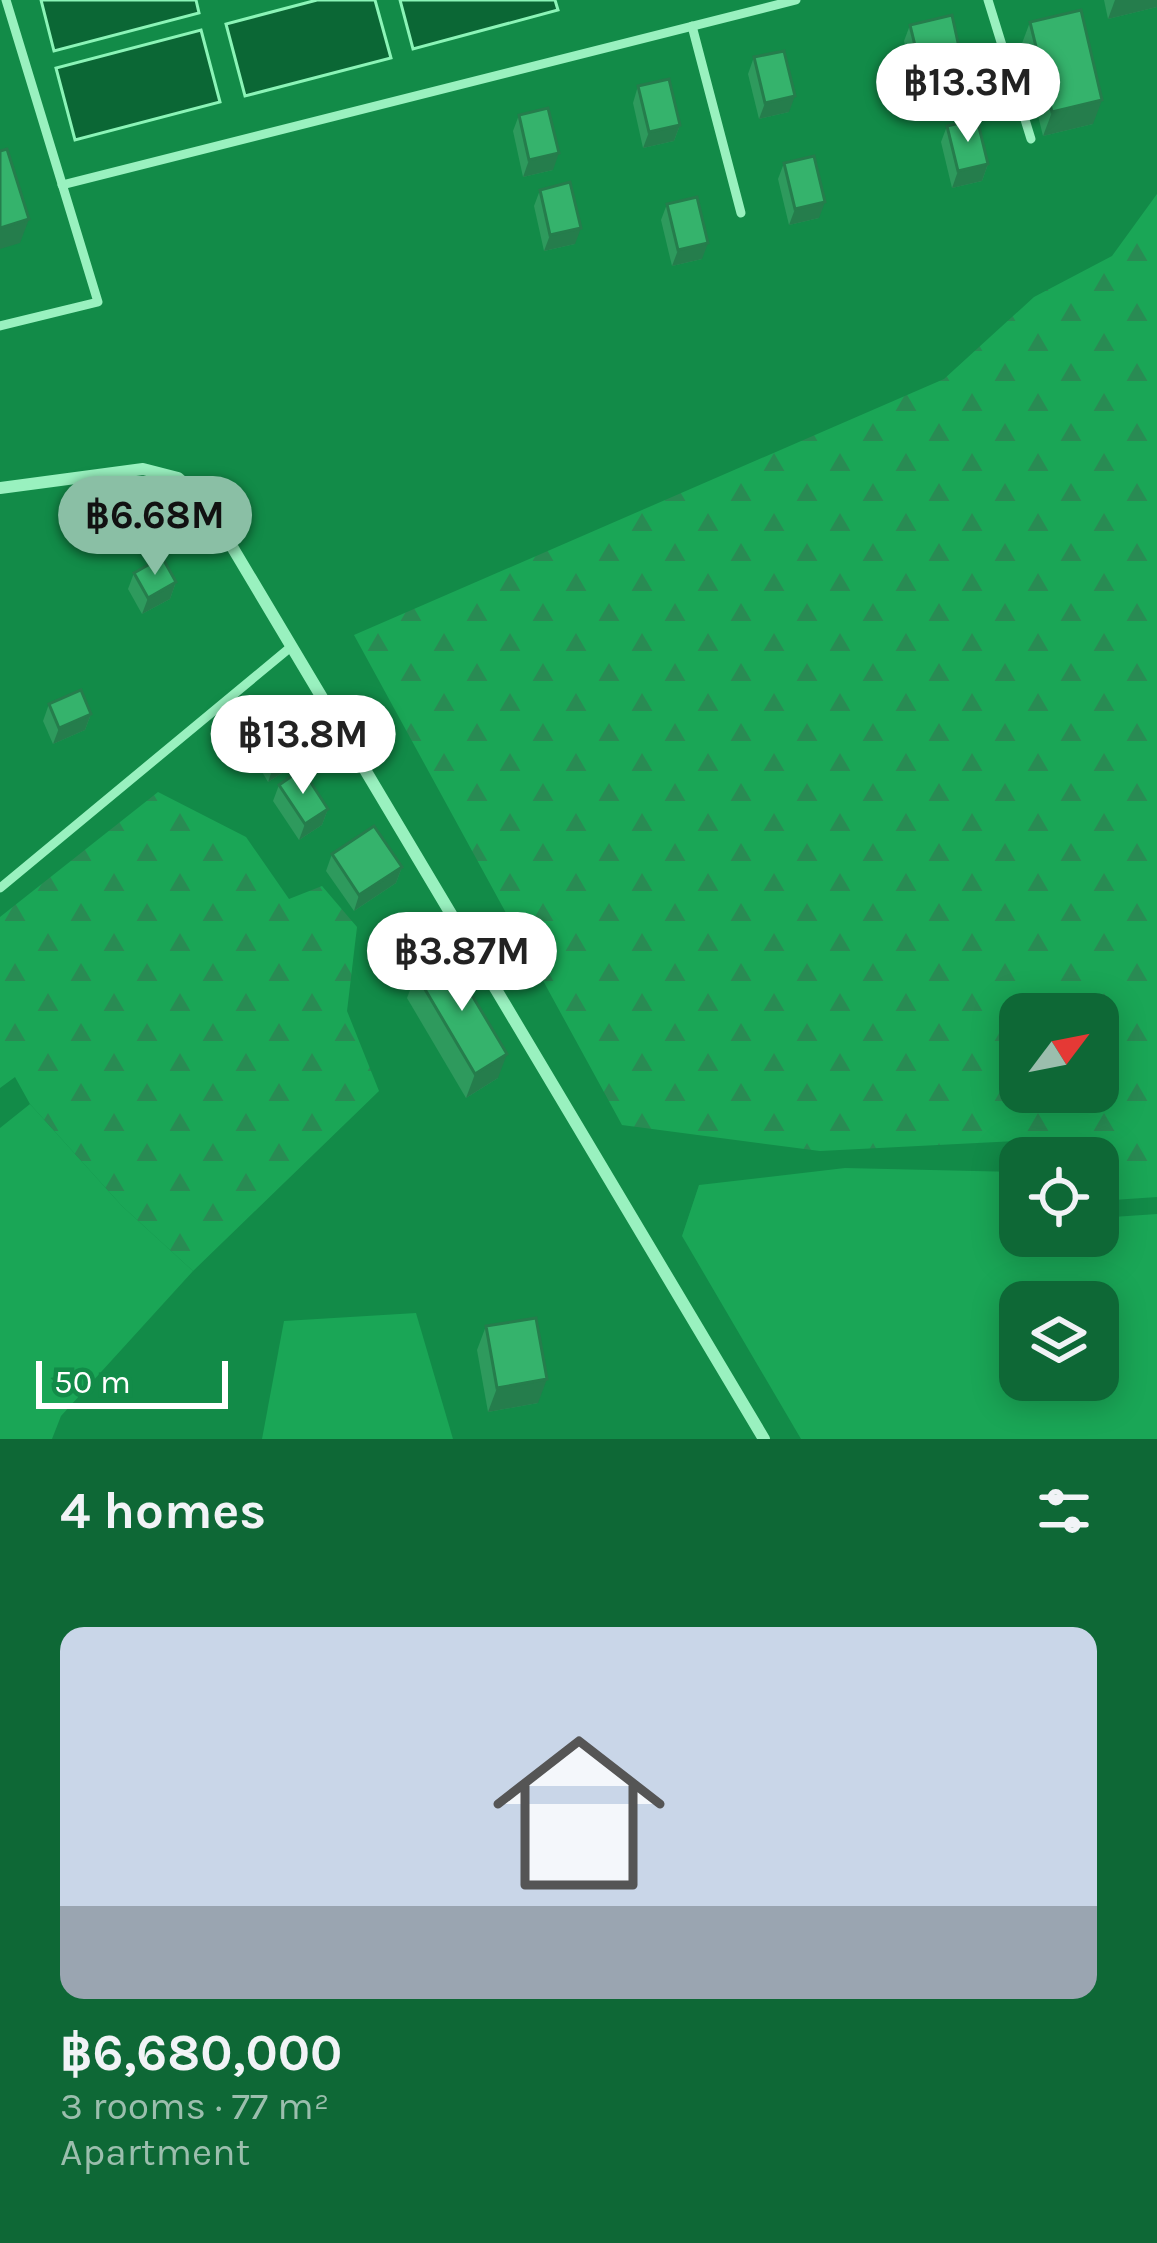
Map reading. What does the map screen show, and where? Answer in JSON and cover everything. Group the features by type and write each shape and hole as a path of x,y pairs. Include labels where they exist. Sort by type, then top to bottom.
{"street":[{"path":"0,488 143,469 178,478 206,503 764,1439"}],"lane":[{"path":"0,326 98,302 6,0"},
{"path":"62,185 796,0"},
{"path":"988,0 1030,139"},
{"path":"692,26 741,213"},
{"path":"0,888 292,646"}],"green space":[{"path":"1157,194 1157,1197 1119,1200 1119,1137 999,1137 999,1142 820,1151 622,1125 354,635 944,379 1034,297 1112,256"},
{"path":"158,792 246,837 289,899 322,886 357,927 347,1011 379,1091 193,1271 122,1206 30,1104 15,1077 0,1088 0,917"},
{"path":"30,1104 122,1206 193,1271 61,1416 52,1439 0,1439 0,1128"},
{"path":"845,1168 999,1172 999,1257 1119,1257 1119,1217 1157,1214 1157,1439 801,1439 682,1236 699,1185"},
{"path":"416,1313 453,1439 262,1439 284,1321"}],"shaded area":[{"path":"41,0 196,0 199,13 54,51"},
{"path":"317,0 375,0 391,58 245,96 226,24"},
{"path":"400,0 555,0 558,10 413,49"},
{"path":"201,30 220,102 75,140 56,68"}],"building":[{"path":"1081,10 1102,100 1052,112 1030,22"},
{"path":"952,15 962,61 921,70 910,25"},
{"path":"784,51 795,96 765,103 754,57"},
{"path":"669,79 680,125 649,132 638,86"},
{"path":"548,108 559,153 529,160 519,115"},
{"path":"977,119 988,164 958,171 947,126"},
{"path":"7,149 29,219 0,228 0,151"},
{"path":"814,156 825,202 795,209 784,163"},
{"path":"570,182 581,228 550,235 540,190"},
{"path":"697,197 708,243 678,250 667,204"},
{"path":"162,557 176,582 148,598 134,573"},
{"path":"81,690 91,714 59,728 49,704"},
{"path":"304,723 315,740 274,765 264,748"},
{"path":"302,769 328,809 305,824 279,785"},
{"path":"374,826 402,867 359,895 332,854"},
{"path":"448,955 507,1054 475,1074 416,974"},
{"path":"536,1318 547,1379 497,1388 486,1326"}]}
